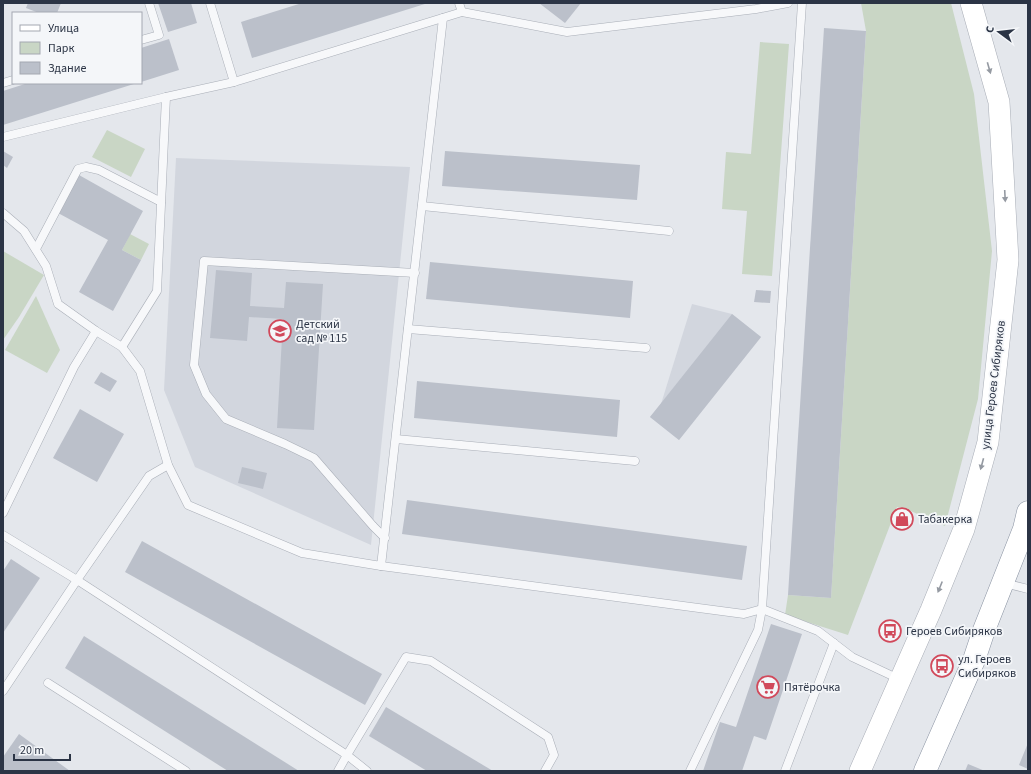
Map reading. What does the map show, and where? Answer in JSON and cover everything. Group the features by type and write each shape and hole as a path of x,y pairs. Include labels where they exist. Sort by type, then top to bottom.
{"highway":[{"path":"925,771 974,660 984,630 1024,530 1028,512"}],"street":[{"name":"улица Героев Сибиряков","path":"860,771 964,529 988,442 1008,260 999,102 971,3"}],"lane":[{"path":"142,40 159,35 149,3"},
{"path":"210,3 234,82"},
{"path":"459,3 462,12"},
{"path":"3,138 166,97 234,82 462,12 567,32 756,9 788,3"},
{"path":"690,771 758,630 762,609 802,3"},
{"path":"381,566 443,18"},
{"path":"122,347 157,291 166,97"},
{"path":"36,249 78,169 86,167 99,170 161,202"},
{"path":"422,206 669,231"},
{"path":"3,213 24,231 36,249 46,266 58,304 96,331 122,347 140,371 168,465 188,506 302,553 381,566 744,614 762,609 818,630 852,657 900,680"},
{"path":"384,538 314,458 226,419 206,394 194,365 204,261 415,272"},
{"path":"408,329 646,348"},
{"path":"3,514 74,367 96,331"},
{"path":"396,439 635,460"},
{"path":"3,691 149,476 168,465"},
{"path":"3,535 77,580 347,755 367,771"},
{"path":"1004,582 1028,589"},
{"path":"785,771 834,643"},
{"path":"338,771 406,657 431,661 548,737 554,755 545,771"},
{"path":"48,683 186,771"}],"shaded area":[{"name":"Детский сад № 115","path":"176,158 410,167 371,545 195,467 164,390"},
{"path":"692,304 732,314 761,337 679,440 650,417 661,404"}],"green space":[{"path":"861,3 951,3 974,94 992,251 978,399 945,526 906,509 897,507 848,635 785,615 788,595 831,598 866,31"},
{"path":"760,42 789,44 772,276 742,274 747,211 722,209 726,152 751,154"},
{"path":"107,130 145,149 131,177 92,157"},
{"path":"130,234 149,244 141,260 122,250"},
{"path":"3,251 44,275 19,317 3,340"},
{"path":"36,296 60,350 47,373 5,350"}],"building":[{"path":"28,3 61,3 57,12 36,12 26,8"},
{"path":"158,3 191,3 197,23 168,32"},
{"path":"302,3 428,3 252,58 241,22"},
{"path":"539,3 581,3 565,23"},
{"path":"824,28 866,31 831,598 788,595"},
{"path":"169,39 179,70 142,82 142,48"},
{"path":"25,84 134,84 3,125 3,91"},
{"path":"3,151 13,157 7,168 3,165"},
{"path":"445,151 640,165 637,200 442,186"},
{"path":"79,175 143,211 122,250 141,260 113,311 79,292 108,240 58,213"},
{"path":"430,262 633,281 630,318 426,299"},
{"path":"216,270 252,273 250,306 284,308 286,282 323,284 314,430 277,428 283,319 249,317 247,341 210,338"},
{"path":"756,290 771,291 770,303 754,302"},
{"path":"732,314 761,337 679,440 650,417"},
{"path":"101,372 117,381 110,392 94,383"},
{"path":"417,381 620,400 617,437 414,418"},
{"path":"80,409 124,434 97,482 53,458"},
{"path":"242,467 267,473 263,489 238,483"},
{"path":"407,500 747,546 742,580 402,534"},
{"path":"898,512 905,515 903,523 896,520"},
{"path":"142,541 382,674 365,705 125,572"},
{"path":"11,559 40,578 3,633 3,571"},
{"path":"771,624 802,634 766,740 754,736 742,771 703,771 720,722 736,727"},
{"path":"84,636 299,771 228,771 65,668"},
{"path":"386,707 493,771 427,771 369,736"},
{"path":"19,734 70,771 6,771 3,769 3,757"},
{"path":"1028,743 1028,769 1019,765"},
{"path":"968,764 985,771 965,771"}],"place":[{"name":"Детский сад № 115","path":"280,331"},
{"name":"Табакерка","path":"902,519"},
{"name":"Героев Сибиряков","path":"890,631"},
{"name":"ул. Героев Сибиряков","path":"942,666"},
{"name":"Пятёрочка","path":"768,687"}]}
